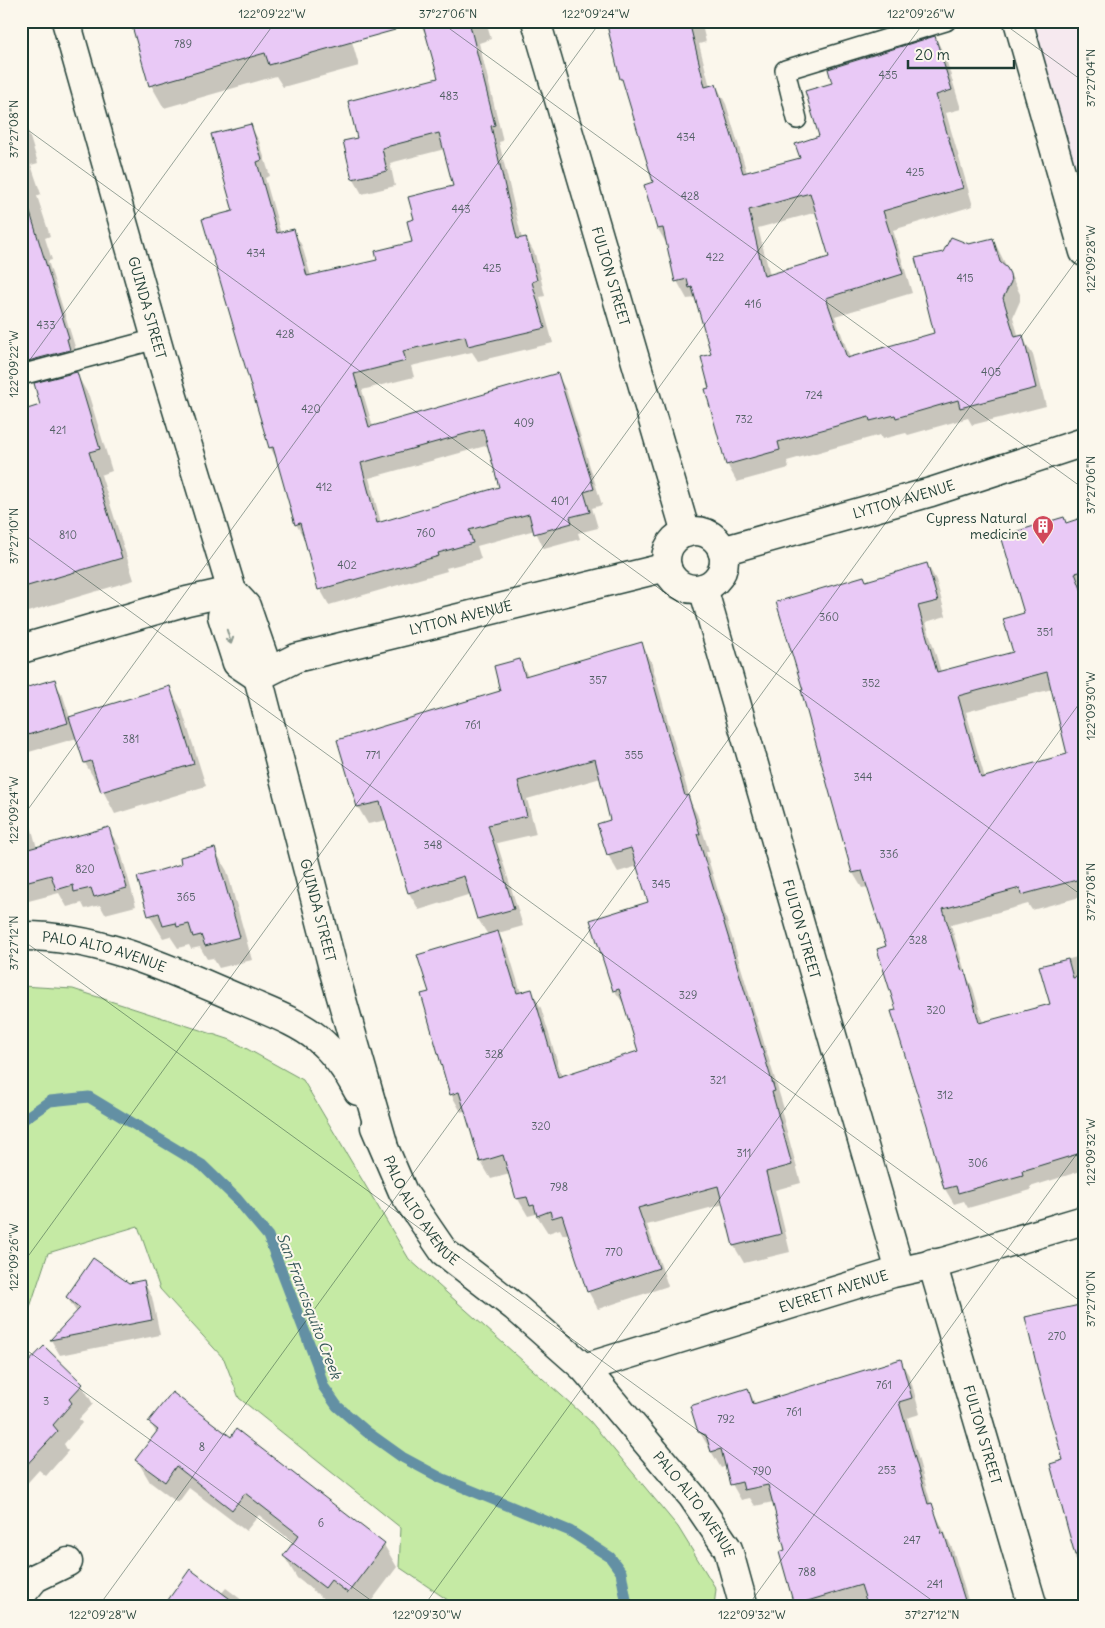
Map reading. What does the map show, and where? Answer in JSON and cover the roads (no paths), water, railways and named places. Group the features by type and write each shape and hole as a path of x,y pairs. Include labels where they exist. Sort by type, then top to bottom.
{"street":[{"name":"GUINDA STREET","path":"66,21 156,339 232,591"},
{"name":"FULTON STREET","path":"536,21 686,533"},
{"path":"1018,21 1084,252"},
{"name":"LYTTON AVENUE","path":"722,551 931,492 1084,442"},
{"path":"686,533 703,533 711,536 722,551 722,569 712,584 703,588 694,590 684,587 670,575 667,567 668,550 678,536 686,533"},
{"name":"LYTTON AVENUE","path":"258,677 290,659 667,567"},
{"name":"FULTON STREET","path":"703,588 900,1271"},
{"path":"21,648 187,601 232,591"},
{"path":"232,591 222,616 237,663 258,677"},
{"name":"GUINDA STREET","path":"258,677 334,972 383,1143"},
{"name":"PALO ALTO AVENUE","path":"21,936 51,936 97,945 147,960 280,1017 316,1037 345,1065 383,1143 403,1192 444,1252 515,1307 584,1368 692,1496 728,1549 744,1607"},
{"name":"EVERETT AVENUE","path":"584,1368 900,1271 944,1262 1084,1220"},
{"name":"FULTON STREET","path":"932,1263 1033,1607"},
{"path":"21,1595 35,1578 68,1562"}],"lane":[{"path":"797,119 785,70 946,21"},
{"path":"21,375 156,339"}],"waterway":[{"name":"San Francisquito Creek","path":"21,1121 50,1101 89,1097 202,1165 237,1199 268,1236 317,1364 323,1386 337,1406 367,1432 402,1457 441,1478 570,1531 610,1557 621,1572 626,1600 624,1607"}],"place":[{"name":"Cypress Natural medicine","path":"1043,545"}]}
